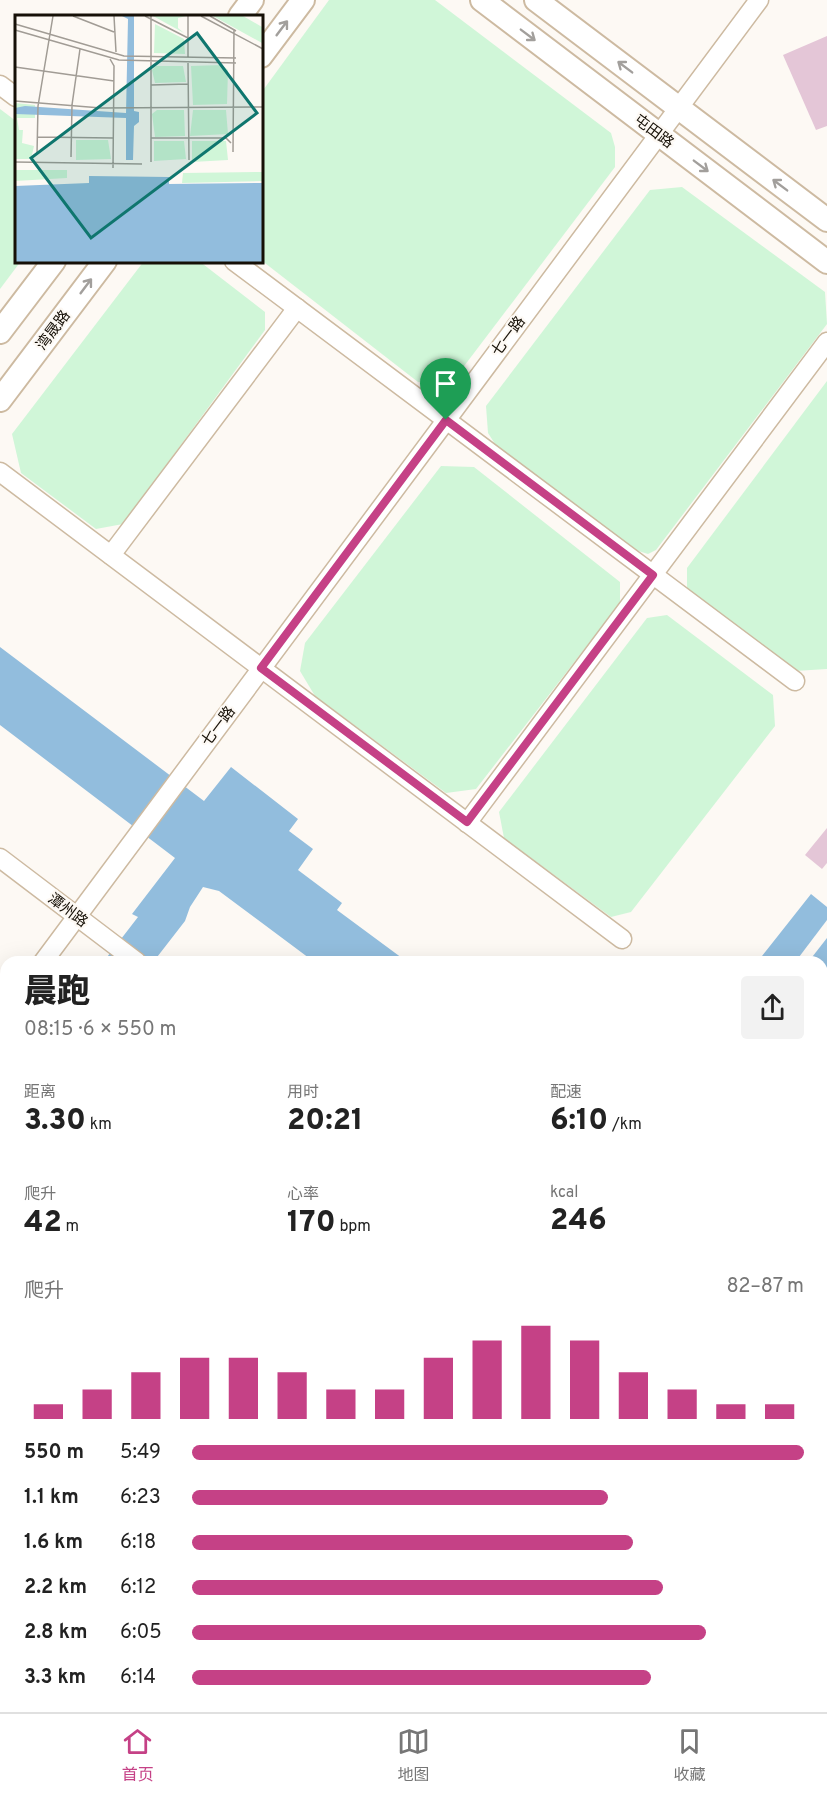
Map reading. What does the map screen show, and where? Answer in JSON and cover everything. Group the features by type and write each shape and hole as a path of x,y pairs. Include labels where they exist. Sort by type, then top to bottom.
{"main road":[{"path":"241,15 252,0"},
{"path":"262,55 303,0"},
{"name":"屯田路","path":"482,0 827,262"},
{"path":"536,0 827,220"},
{"path":"0,332 53,262"},
{"name":"湾晟路","path":"0,400 104,262"}],"street":[{"name":"七一路","path":"48,956 759,0"},
{"path":"0,85 15,97"},
{"path":"235,262 795,681"},
{"path":"111,555 297,308"},
{"path":"467,822 827,342"},
{"path":"0,472 622,939"},
{"name":"潭州路","path":"0,858 129,956"}],"green space":[{"path":"329,0 435,0 611,133 615,147 615,167 452,382 436,384 418,382 262,261 262,92"},
{"path":"0,109 15,120 15,262 20,262 0,289"},
{"path":"682,187 825,292 827,324 656,550 648,554 632,549 497,447 488,433 486,406 650,190"},
{"path":"143,262 200,262 265,312 265,330 123,524 96,529 21,473 12,434"},
{"path":"827,381 827,669 795,671 687,591 687,568"},
{"path":"441,466 474,467 620,582 620,603 476,789 446,793 315,696 300,671 305,643"},
{"path":"667,615 773,695 775,726 631,912 611,917 504,838 499,812 647,618"}],"water":[{"path":"0,647 204,801 231,767 298,819 289,831 313,849 298,870 342,903 337,910 399,956 306,956 219,891 203,887 190,907 185,921 158,956 108,956 138,917 132,914 175,858 0,725"},
{"path":"811,894 827,907 827,956 762,956"}],"pier":[{"path":"827,920 827,938 813,956 800,956"}],"building":[{"path":"827,36 827,126 816,130 783,55"},
{"path":"827,828 827,863 822,869 805,855"}],"route":[{"path":"446,420 653,575 467,822 261,668 446,420"}]}
